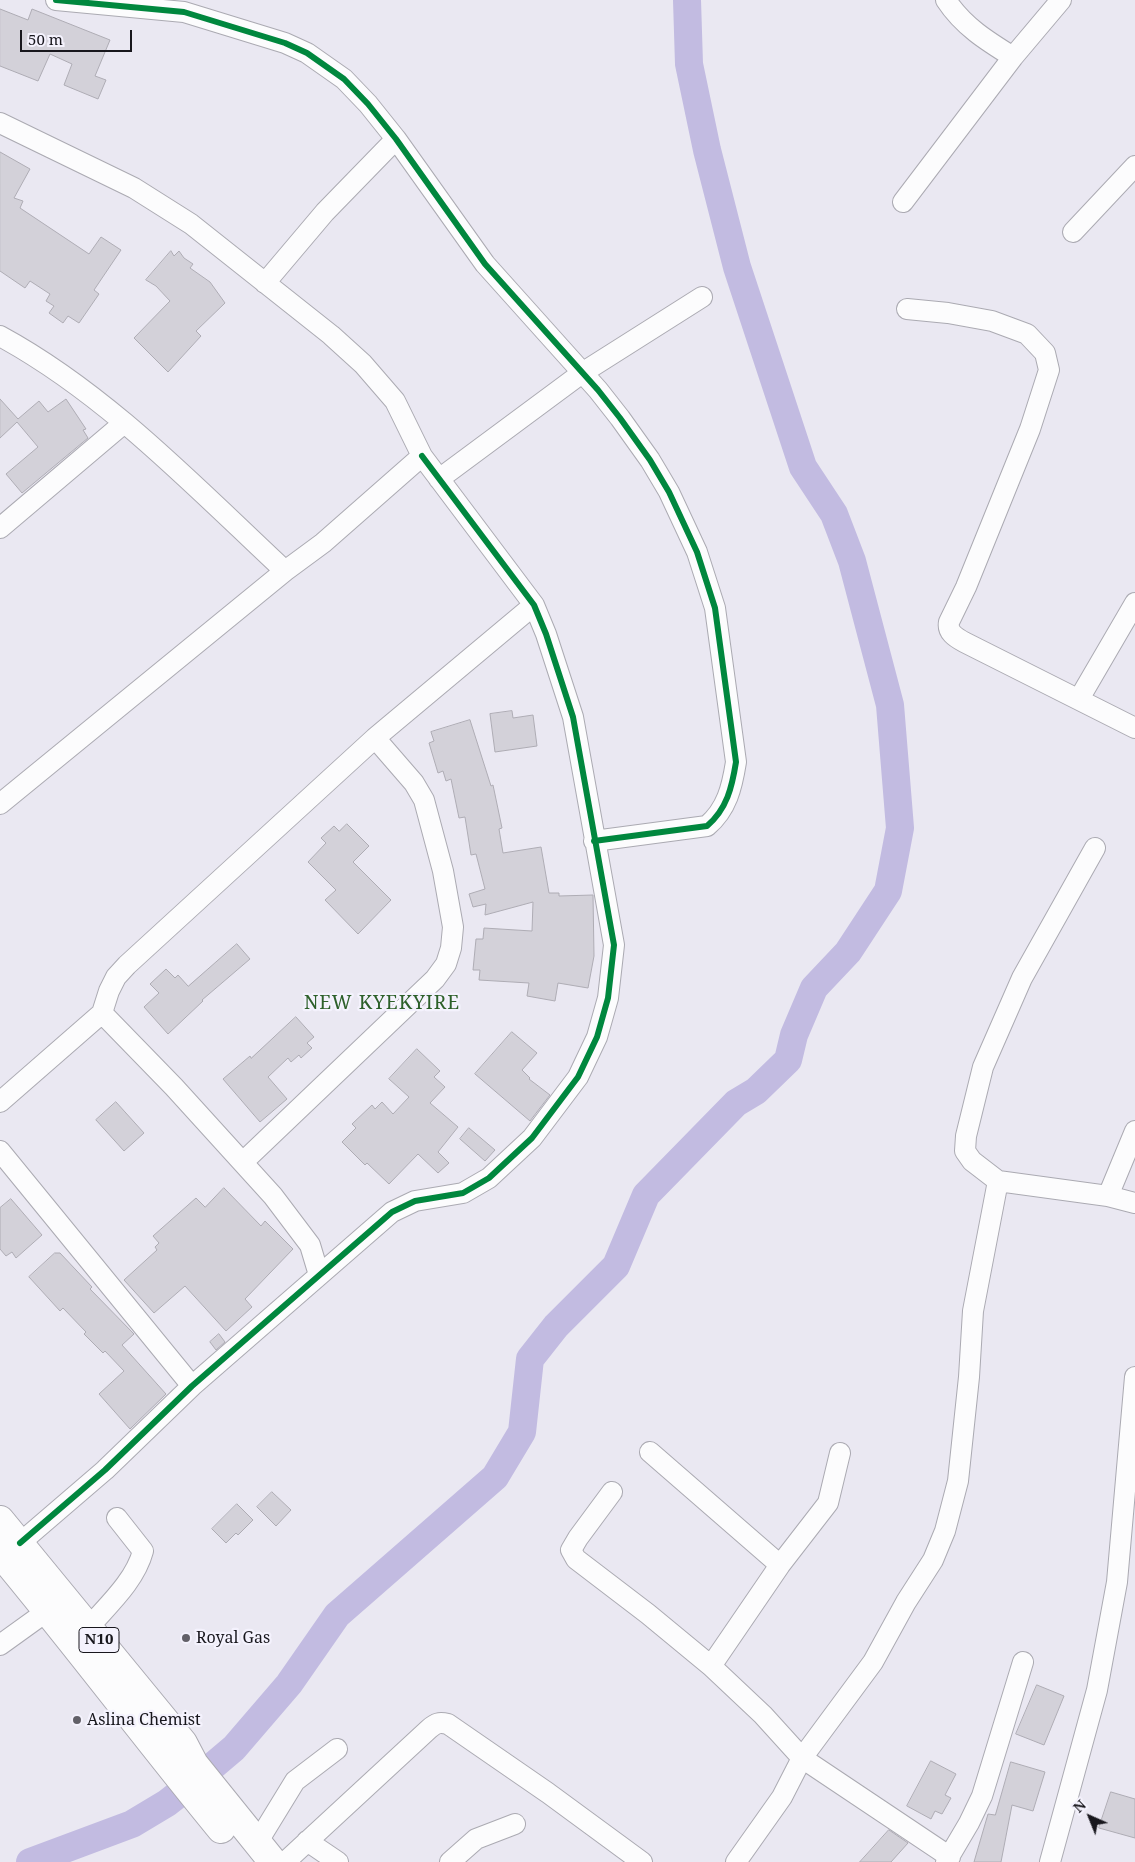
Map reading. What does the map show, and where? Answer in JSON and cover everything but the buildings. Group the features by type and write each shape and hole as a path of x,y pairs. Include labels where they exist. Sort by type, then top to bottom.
{"highway":[{"name":"N10","path":"0,1520 10,1548 192,1778 260,1856"},
{"name":"N10","path":"57,1605 89,1627 183,1743 192,1778"}],"street":[{"path":"56,0 184,12 285,43 307,53 344,79 396,139 485,264 620,418 650,460 670,492 697,552 715,608 736,762 727,801 717,817 707,826 594,842"},
{"path":"946,0 959,17 979,36 1013,57"},
{"path":"903,202 1013,57 1061,0"},
{"path":"0,123 134,188 191,224 331,335 363,364 395,401 422,456 534,605 546,634 573,717 614,945 608,998 597,1037 578,1077 532,1138 489,1178 462,1193 415,1201 392,1212 192,1386 105,1470 10,1548"},
{"path":"265,283 325,212 396,139"},
{"path":"1073,232 1135,166"},
{"path":"439,479 582,373 702,297"},
{"path":"907,309 948,313 992,321 1028,334 1045,353 1049,370 1030,429 948,627 955,637 964,642 1135,728"},
{"path":"0,336 35,355 124,423 284,571"},
{"path":"0,528 124,423"},
{"path":"0,804 284,571 323,543 422,456"},
{"path":"1080,699 1135,603"},
{"path":"0,1102 102,1013 116,977 127,965 375,738 534,605"},
{"path":"243,1162 435,979 446,964 451,948 453,928 443,871 424,800 414,783 375,738"},
{"path":"1095,848 1022,978 983,1067 966,1136 965,1151 972,1161 998,1181 1108,1196 1135,1203"},
{"path":"102,1013 174,1087 273,1196 310,1245 319,1275"},
{"path":"1108,1196 1135,1131"},
{"path":"0,1151 192,1386"},
{"path":"736,1862 782,1797 802,1758 873,1662 906,1602 933,1560 945,1531 958,1480 969,1377 973,1311 998,1181"},
{"path":"1050,1862 1097,1690 1117,1582 1135,1377"},
{"path":"650,1452 780,1565"},
{"path":"711,1666 780,1565 828,1503 840,1453"},
{"path":"612,1492 578,1538 572,1550 576,1559 648,1614 711,1666 763,1715 802,1758 948,1860 970,1823 982,1796 1023,1662"},
{"path":"89,1627 127,1583 140,1564 143,1552 117,1518"},
{"path":"0,1645 57,1605"},
{"path":"285,1862 436,1723 448,1724 548,1793 642,1862"},
{"path":"260,1856 295,1781 337,1749"},
{"path":"450,1862 476,1839 515,1824"},
{"path":"307,1841 338,1862"}],"waterway":[{"path":"30,1862 132,1824 167,1803 195,1781 234,1748 289,1684 337,1615 495,1477 522,1432 530,1359 556,1326 616,1266 646,1195 736,1103 756,1091 788,1060 794,1035 814,988 848,952 888,891 900,828 890,705 852,561 834,514 803,467 737,267 707,150 689,64 687,0"}],"cycle path":[{"path":"56,0 184,12 285,43 307,53 344,79 368,104 396,139 485,264 598,390 650,460 669,492 697,552 715,608 736,762 728,797 714,819 707,826 594,841"},
{"path":"20,1543 105,1470 192,1386 392,1212 415,1201 463,1193 489,1178 532,1138 578,1077 597,1037 608,998 614,945 573,717 546,634 534,605 422,456"}],"place":[{"name":"Royal Gas","path":"186,1638"},
{"name":"Aslina Chemist","path":"77,1720"}],"district":[{"name":"NEW KYEKYIRE","path":"382,1004"}]}
